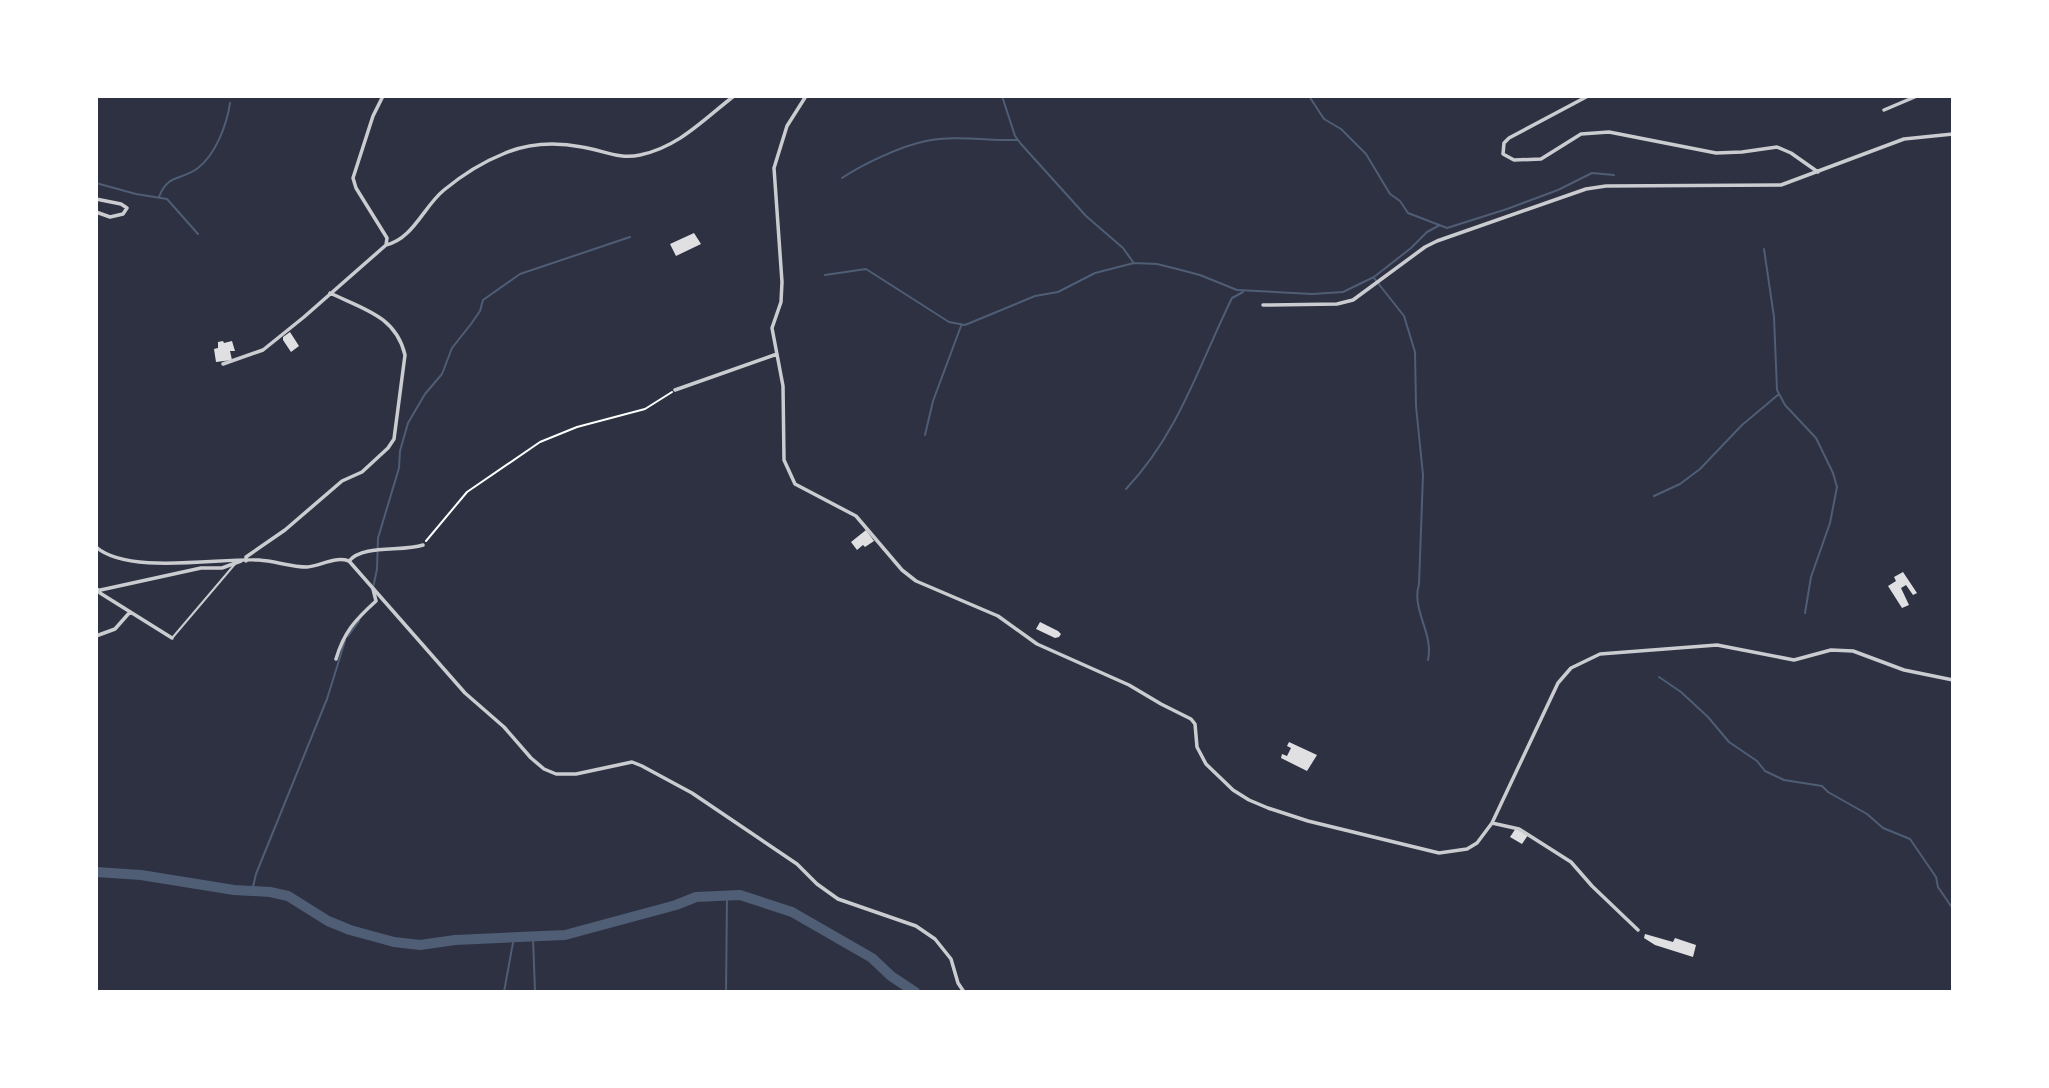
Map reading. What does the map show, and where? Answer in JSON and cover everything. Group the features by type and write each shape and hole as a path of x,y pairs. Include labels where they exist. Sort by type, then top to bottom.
{"street":[{"path":"383,96 373,116 353,178 356,188 387,238 386,245"},
{"path":"223,364 263,349 386,245 394,243 417,223 444,190 503,154 542,144 582,146 620,157 638,156 677,141 702,124 734,96"},
{"path":"806,96 787,126 774,169 782,282 781,302 772,328 785,407 782,425 784,460 795,484 856,516 902,570 916,581 998,616 1037,644 1129,685 1191,719 1195,724 1197,747 1213,771 1233,790 1268,808 1439,853 1467,849 1477,843 1492,823 1558,683 1572,668 1600,653 1725,645 1769,657 1794,660 1831,650 1844,650 1904,670 1953,680"},
{"path":"1588,96 1509,138 1504,143 1503,155 1514,160 1541,159 1581,134 1609,132 1716,153 1749,152 1777,147 1791,153 1818,172"},
{"path":"1884,110 1917,96"},
{"path":"1263,305 1337,304 1353,300 1437,241 1586,189 1606,186 1766,186 1788,183 1904,139 1953,134"},
{"path":"96,199 121,204 127,208 123,214 110,217 96,212"},
{"path":"97,590 201,568 222,568 244,561 342,481 362,472 388,448 394,439 404,365 402,342 395,329 384,319 330,293"},
{"path":"675,390 777,354"},
{"path":"349,561 363,552 423,545"},
{"path":"96,547 121,559 142,562 244,561 309,567 335,560 349,561 465,693 504,727 544,769 556,774 576,774 632,762 642,766 692,793 797,864 817,884 838,899 916,926 935,939 951,959 958,983 964,992"},
{"path":"336,659 342,639 358,617 376,601 372,587"},
{"path":"97,590 172,638"},
{"path":"96,636 115,629 130,612"},
{"path":"1492,823 1519,829 1571,862 1638,930"}],"lane":[{"path":"172,638 236,564"}],"path":[{"path":"423,545 467,492 540,442 577,427 645,409 675,390"}],"building":[{"path":"694,233 701,244 676,256 670,244"},
{"path":"290,332 299,346 291,352 283,340"},
{"path":"232,341 235,351 230,351 232,360 216,362 214,349 218,348 218,342"},
{"path":"866,530 874,541 857,550 851,542"},
{"path":"1903,572 1917,593 1913,595 1906,585 1901,588 1909,605 1902,608 1888,586 1896,581 1894,577"},
{"path":"1040,622 1058,631 1061,634 1059,637 1055,638 1036,629"},
{"path":"1289,742 1317,755 1307,771 1281,758 1282,754 1287,756 1291,748 1287,746"},
{"path":"1516,828 1528,835 1522,844 1510,837"},
{"path":"1645,934 1673,942 1675,938 1696,945 1693,957 1655,945 1644,938"}],"waterway":[{"path":"1002,96 1015,136 1021,144 1086,216 1123,248 1133,262"},
{"path":"1309,96 1324,119 1341,129 1366,154 1390,194 1400,201 1408,213 1447,228 1558,190 1592,173 1614,175"},
{"path":"159,197 166,184 192,172 210,155 223,129 230,103"},
{"path":"842,178 883,156 926,141 960,138 1018,140"},
{"path":"96,183 167,199 198,234"},
{"path":"825,275 866,269 949,322 965,325 1035,296 1058,292 1095,273 1134,263 1157,264 1200,275 1237,290 1312,294 1343,292 1374,277 1427,232 1440,225"},
{"path":"373,588 378,538 399,468 400,451 408,423 425,394 442,374 452,348 480,311 483,300 520,274 630,237"},
{"path":"1764,249 1774,317 1777,390 1785,405 1816,438 1837,487 1830,523 1811,577 1805,613"},
{"path":"1374,278 1404,316 1415,352 1416,406 1423,475 1417,594 1428,640 1428,660"},
{"path":"1126,489 1174,422 1232,298 1243,292"},
{"path":"925,435 933,401 961,326"},
{"path":"1654,496 1680,484 1700,469 1742,425 1779,394"},
{"path":"348,636 359,621"},
{"path":"252,891 256,874 327,699 345,641"},
{"path":"1659,677 1681,692 1708,717 1729,742 1757,761 1765,771 1784,780 1822,786 1867,814 1883,828 1910,839 1936,877 1938,887 1953,909"},
{"path":"96,872 141,875 288,896 328,921 350,930 394,942 420,945 455,940 565,935 676,905 696,897 740,895 792,912 872,958 891,976 915,992"},
{"path":"726,992 727,895"},
{"path":"504,992 514,937"},
{"path":"533,938 535,992"}]}
